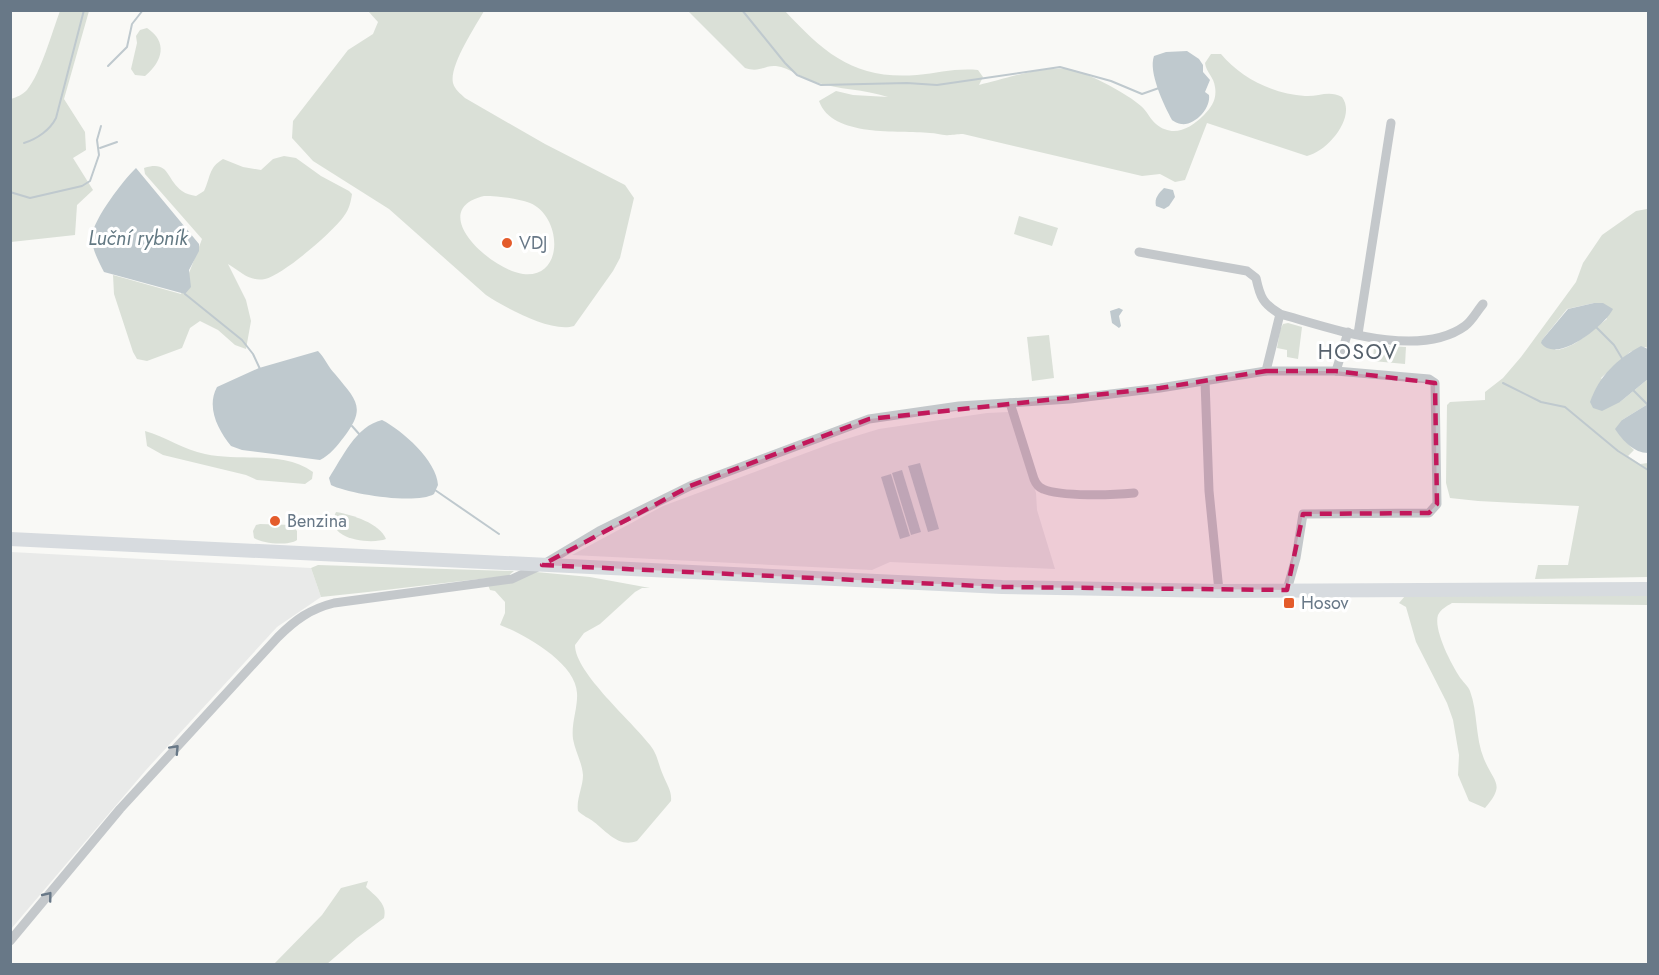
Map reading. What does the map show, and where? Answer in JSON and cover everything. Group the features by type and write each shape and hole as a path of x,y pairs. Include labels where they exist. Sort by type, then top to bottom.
{"main road":[{"path":"10,539 1002,587 1219,591 1648,589"}],"street":[{"path":"1358,334 1391,123"},
{"path":"1139,252 1247,271 1256,278 1258,289 1268,307 1280,314 1388,341 1410,342 1455,332 1468,324 1483,304"},
{"path":"1266,371 1280,314"},
{"path":"1336,371 1348,332"},
{"path":"10,942 120,809 295,621 317,607 512,579 599,531 690,486 869,419 959,406 1070,399 1160,388 1266,371 1336,371 1429,379 1435,383 1437,504 1430,513 1303,514 1296,558 1287,590"},
{"path":"1205,381 1209,491 1219,591"},
{"path":"1010,403 1034,479 1041,488 1053,492 1117,495 1134,493"}],"highlighted area":[{"path":"1266,371 1336,371 1435,383 1437,504 1429,513 1303,514 1287,590 1002,587 542,565 690,486 869,419 1160,388"}],"shaded area":[{"path":"60,11 89,11 64,99 85,132 86,150 73,158 93,190 77,205 75,235 11,242 11,99 27,90 32,83"},
{"path":"368,11 484,11 455,67 453,83 456,90 465,98 545,144 625,185 634,198 620,258 574,326 553,326 541,323 486,295 389,209 313,161 292,138 293,121 348,50 373,34 378,22","holes":["484,196 525,201 541,210 553,232 552,257 546,267 537,273 523,274 510,270 495,262 469,239 462,226 461,214 467,203"]},
{"path":"688,11 785,11 828,51 843,61 876,73 917,75 954,70 978,70 983,77 979,85 1051,69 1073,70 1099,80 1127,96 1143,108 1156,124 1175,131 1187,128 1199,120 1212,106 1215,99 1215,87 1205,63 1211,54 1221,54 1248,77 1281,92 1305,96 1333,94 1342,97 1346,105 1346,114 1331,141 1307,156 1207,123 1185,180 1175,182 1160,174 1142,176 963,134 947,135 852,127 837,121 826,113 819,101 836,91 853,95 888,97 824,85 776,66 754,70 745,68"},
{"path":"147,28 158,39 161,52 156,64 145,76 135,75 131,69 137,43 136,36 140,30"},
{"path":"284,156 296,158 321,176 349,191 352,194 346,214 319,242 295,262 273,276 254,279 228,264 246,300 251,321 246,349 235,345 218,330 200,321 190,328 182,348 147,361 137,359 114,294 113,275 181,294 202,239 145,174 144,168 159,166 163,168 182,191 196,196 204,191 212,169 223,159 243,167 261,170 273,159"},
{"path":"1648,209 1648,349 1646,347 1630,352 1601,378 1620,402 1648,379 1648,404 1622,420 1627,443 1634,450 1628,456 1640,464 1648,463 1648,577 1535,579 1538,565 1568,565 1579,506 1450,498 1446,483 1447,405 1450,402 1485,400 1485,392 1503,378 1521,357 1576,282 1583,263 1602,235 1636,211","holes":["1594,303 1607,319 1577,342 1563,349 1556,350 1542,340 1567,309"]},
{"path":"1019,216 1058,228 1052,246 1014,234"},
{"path":"1283,324 1302,327 1298,359 1287,357 1287,350 1277,348 1280,330"},
{"path":"1049,335 1054,378 1032,381 1027,337"},
{"path":"1374,345 1406,347 1405,364 1373,361"},
{"path":"1009,412 1012,415 1036,493 1037,510 1055,569 890,562 872,570 572,555 663,506 833,443 879,429 987,413"},
{"path":"145,431 205,454 288,461 313,472 312,479 305,484 257,480 246,475 163,455 147,446"},
{"path":"336,512 372,524 383,533 386,539 359,540 341,534 333,521"},
{"path":"256,525 292,525 297,531 297,540 282,544 258,540 254,538 253,531"},
{"path":"11,552 311,568 321,597 277,627 146,770 11,929"},
{"path":"318,565 514,571 508,576 321,597 311,568"},
{"path":"536,572 590,577 650,588 642,588 635,592 600,624 584,633 575,645 584,669 594,683 653,749 670,791 671,801 637,841 631,843 619,841 578,811 583,775 573,739 577,699 574,682 568,671 547,651 522,635 500,625 505,613 505,602 495,591 490,590 488,585"},
{"path":"1648,595 1648,605 1452,603 1441,611 1438,615 1438,630 1454,667 1470,691 1481,751 1497,788 1485,808 1469,801 1458,775 1459,755 1453,720 1447,703 1416,642 1406,607 1399,603 1405,596"},
{"path":"368,881 366,887 382,904 384,918 327,964 274,964 322,915 341,888"}],"water":[{"path":"1187,51 1199,59 1203,65 1203,72 1210,80 1205,92 1209,95 1209,100 1205,110 1197,119 1186,124 1172,120 1155,79 1154,56 1166,52"},
{"name":"Luční rybník","path":"136,168 199,244 199,251 189,270 191,287 185,294 104,272 96,255 92,236 98,220 117,190"},
{"path":"1164,188 1173,190 1175,197 1164,209 1156,206 1156,201"},
{"path":"1603,303 1613,309 1591,333 1569,346 1558,349 1548,349 1541,343 1568,309"},
{"path":"1119,308 1123,310 1119,316 1121,326 1119,328 1112,323 1110,311"},
{"path":"1641,346 1648,349 1648,379 1620,402 1602,411 1593,408 1590,402 1604,376 1624,357"},
{"path":"318,351 356,404 357,411 351,427 336,447 320,460 242,450 231,446 218,426 213,410 217,387 259,368"},
{"path":"1648,404 1648,453 1629,446 1615,429 1622,420"},
{"path":"382,420 417,447 432,466 438,485 434,494 413,498 382,497 352,492 331,485 329,478 357,436 373,423"},
{"path":"920,463 939,529 928,532 908,466"},
{"path":"902,470 921,532 911,535 892,473"},
{"path":"891,474 910,536 900,539 881,477"}],"waterway":[{"path":"24,143 43,133 56,118 84,10"},
{"path":"108,66 127,47 132,24 143,10"},
{"path":"742,10 797,75 821,85 907,83 937,85 1060,67 1111,81 1142,94 1159,88"},
{"path":"10,192 30,198 82,186 90,181 99,155 97,140 101,126"},
{"path":"100,148 117,142"},
{"path":"185,294 242,340 253,354 260,369"},
{"path":"1596,327 1614,345 1623,360"},
{"path":"1503,383 1541,402 1565,407 1618,451 1648,470"},
{"path":"1633,390 1648,405"},
{"path":"352,426 360,435"},
{"path":"435,490 499,534"}],"place":[{"name":"VDJ","path":"507,243"},
{"name":"Benzina","path":"275,521"},
{"name":"Hosov","path":"1289,603"}],"district":[{"name":"HOSOV","path":"1358,352"}]}
